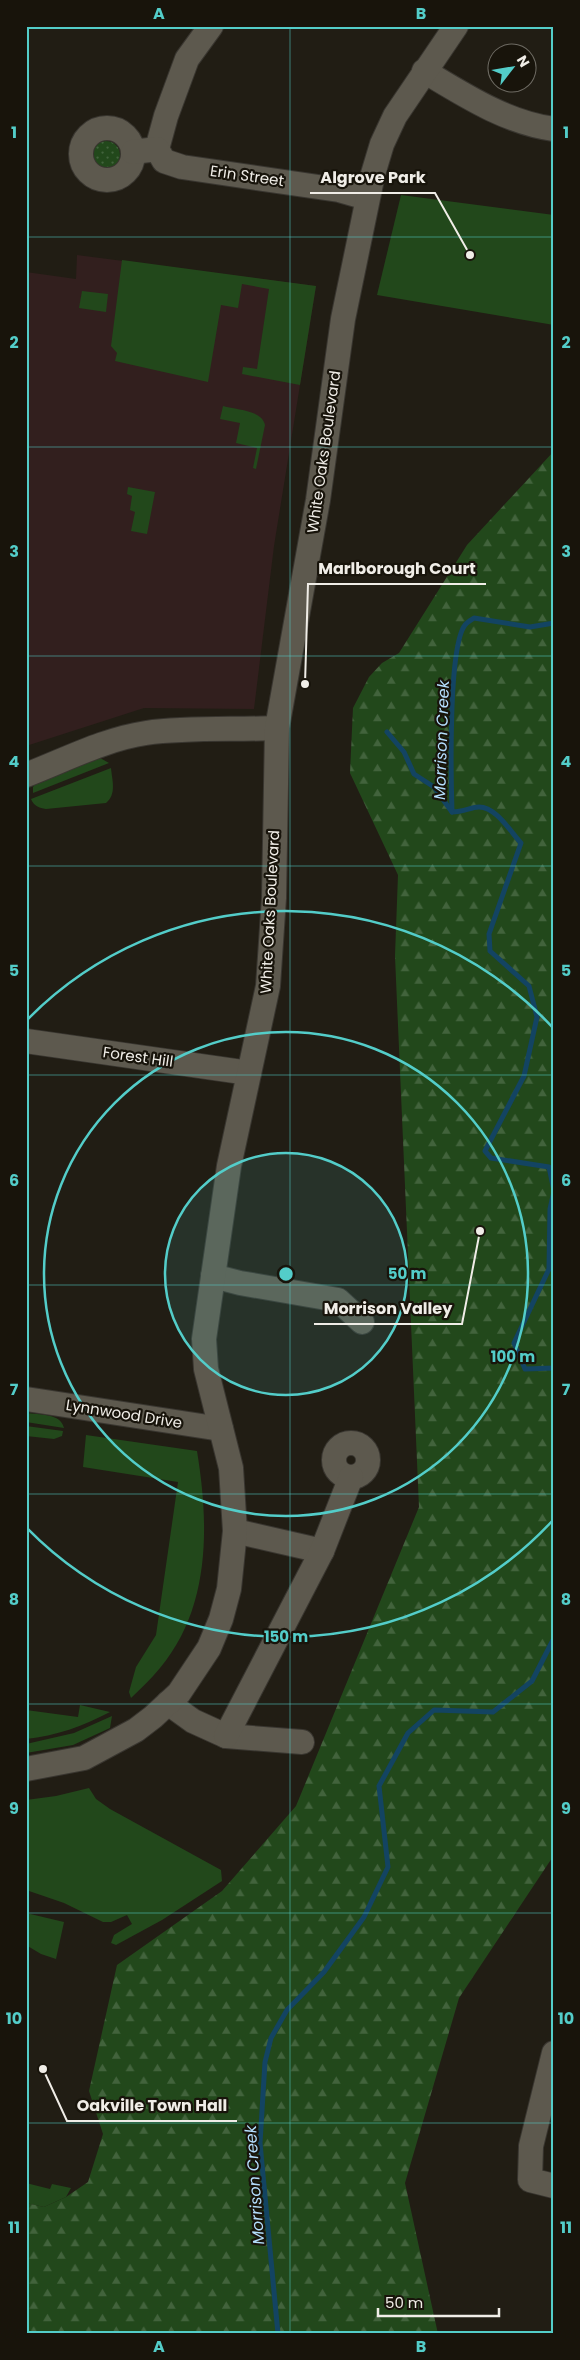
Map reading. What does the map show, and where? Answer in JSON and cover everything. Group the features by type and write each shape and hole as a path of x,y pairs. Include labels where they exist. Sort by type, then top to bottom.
{"street":[{"path":"133,152 157,149 166,116 187,59 211,26"},
{"name":"White Oaks Boulevard","path":"26,1770 84,1758 136,1730 168,1704 195,1671 209,1648 221,1619 229,1589 235,1531 232,1468 206,1369 204,1339 229,1166 268,986 274,898 277,728 318,500 343,319 367,198 382,144 395,116 456,26"},
{"path":"424,71 482,105 541,127 554,129"},
{"name":"Erin Street","path":"157,149 164,161 182,167 339,190 367,198"},
{"path":"26,775 116,740 145,733 277,728"},
{"name":"Forest Hill","path":"26,1041 249,1073"},
{"path":"213,1276 240,1283 338,1300 362,1322"},
{"name":"Lynnwood Drive","path":"26,1399 221,1429"},
{"path":"226,1736 322,1551 351,1477"},
{"path":"235,1531 322,1551"},
{"path":"168,1704 193,1721 226,1736 302,1742"},
{"path":"554,2053 532,2146 530,2180 554,2186"}],"shaded area":[{"path":"77,255 316,286 274,546 254,709 144,708 26,746 26,272 76,279"}],"green space":[{"path":"106,141 116,145 120,155 116,165 106,169 96,165 92,155 96,145"},
{"path":"401,195 554,215 554,325 377,295"},
{"path":"122,260 316,286 300,385 242,374 243,367 257,369 269,289 242,284 238,308 221,305 208,382 115,361 117,353 111,346"},
{"path":"82,291 108,294 106,312 79,308"},
{"path":"223,406 254,413 263,420 265,425 256,469 253,468 257,448 236,443 240,423 220,419"},
{"path":"554,451 554,1855 459,1998 405,2183 438,2334 26,2334 26,2203 44,2207 66,2197 88,2182 103,2134 89,2091 117,1965 222,1891 296,1806 419,1507 395,956 398,875 350,773 353,708 369,677 382,663 399,653 467,545"},
{"path":"128,487 155,492 147,534 131,531 135,512 130,510 132,496 127,494"},
{"path":"100,758 109,763 33,793 33,787 36,783"},
{"path":"111,768 113,791 106,803 46,809 37,806 31,799"},
{"path":"26,1413 54,1417 62,1423 64,1428 26,1422"},
{"path":"26,1426 63,1431 62,1436 54,1439 26,1436"},
{"path":"86,1435 197,1451 201,1479 204,1536 197,1592 189,1619 177,1644 157,1672 131,1698 129,1692 136,1667 156,1635 178,1482 83,1467"},
{"path":"80,1705 110,1712 69,1730 26,1739 26,1710 78,1717"},
{"path":"112,1716 110,1728 73,1745 26,1753 26,1744 74,1733"},
{"path":"89,1788 96,1799 110,1809 221,1870 222,1881 162,1920 116,1945 111,1943 114,1935 132,1924 127,1915 111,1922 103,1922 64,1903 29,1891 26,1887 26,1800 56,1796"},
{"path":"26,1913 64,1922 56,1959 41,1954 26,1945"},
{"path":"26,2183 50,2189 52,2184 71,2188 66,2197 44,2207 26,2203"}],"waterway":[{"name":"Morrison Creek","path":"554,623 530,627 474,618 466,624 460,638 456,659 451,745 452,812 476,807 485,808 497,815 521,843 489,934 490,951 529,986 537,1017 524,1076 485,1151 491,1158 549,1167 554,1191 550,1209 549,1269 514,1343 525,1369 554,1368"},
{"path":"387,732 404,752 414,774 434,787 452,812"},
{"name":"Morrison Creek","path":"278,2334 260,2143 265,2062 271,2038 287,2010 324,1972 364,1917 388,1867 379,1786 408,1733 434,1710 493,1712 532,1681 554,1638"}],"place":[{"name":"Algrove Park","path":"470,255"},
{"name":"Marlborough Court","path":"305,684"},
{"name":"Morrison Valley","path":"480,1231"},
{"name":"Oakville Town Hall","path":"43,2069"}]}
